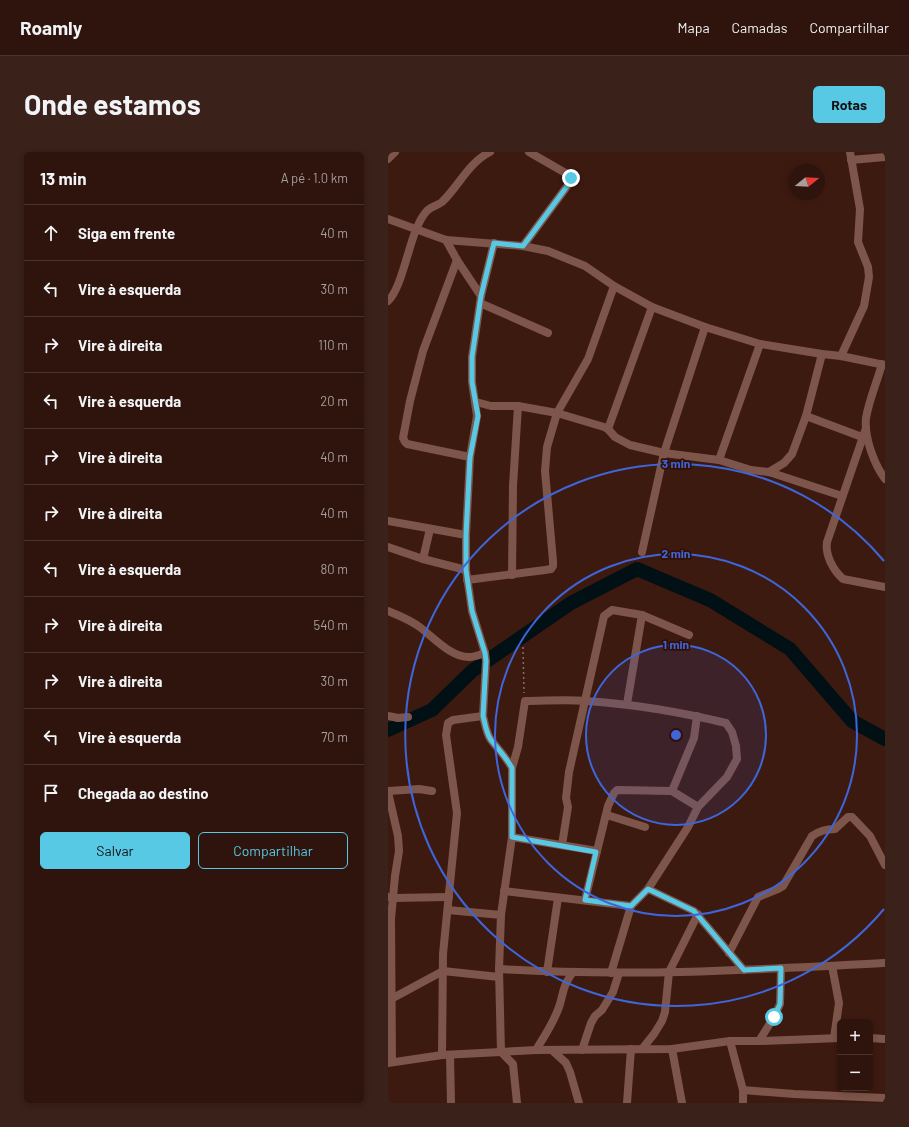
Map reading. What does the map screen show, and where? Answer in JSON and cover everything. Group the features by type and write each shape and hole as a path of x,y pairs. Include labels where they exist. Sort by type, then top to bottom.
{"street":[{"path":"388,159 395,152"},
{"path":"388,301 398,283 416,230 426,212 440,204 470,167 481,157 490,152"},
{"path":"523,246 571,181 569,175 529,152"},
{"path":"841,356 864,306 869,277 868,267 858,242 860,209 851,156 885,156"},
{"path":"388,219 446,240 523,246 548,251 585,266 614,286 652,307 705,327 760,344 841,356 884,365 868,410 866,428 842,496 826,549 833,566 843,579 885,587"},
{"path":"446,240 480,299 548,333"},
{"path":"494,243 480,299 472,357 472,382 478,416 470,457 466,535 466,570 472,611 486,661 483,716 490,739 507,759 512,768"},
{"path":"457,260 423,351 410,401 404,438 407,444 470,457"},
{"path":"467,580 545,570 551,569 553,566 553,551 545,471 547,447 557,413 588,359 614,286"},
{"path":"608,429 652,307"},
{"path":"642,552 664,453 705,327"},
{"path":"719,460 760,344"},
{"path":"769,472 784,463 792,454 806,416 822,354"},
{"path":"476,402 491,406 518,406 557,413 608,429 615,437 630,445 664,453 719,460 751,470 769,472 842,496"},
{"path":"478,416 491,406"},
{"path":"512,575 513,486 518,406"},
{"path":"806,416 862,437"},
{"path":"866,428 875,464 885,479"},
{"path":"388,521 466,535"},
{"path":"423,559 430,529"},
{"path":"388,547 423,559 466,570"},
{"path":"562,845 568,807 566,798 569,772 604,616 612,610 642,615 689,635"},
{"path":"388,611 403,617 420,627 443,647 463,656 471,657 485,653"},
{"path":"627,704 642,615"},
{"path":"517,1103 513,1064 501,1052 499,973 501,915 512,837 512,768 518,747 524,701 584,700 627,704 697,716 726,723 732,732 736,746 737,759 727,777 698,807 688,827 648,889 631,906 615,973 613,992 602,1010 594,1016 582,1050"},
{"path":"388,716 398,718 408,717"},
{"path":"451,1103 446,1055 443,954 457,813 446,735 448,723 453,720 483,716"},
{"path":"672,791 694,738 697,716"},
{"path":"432,791 419,789 388,792 398,836 399,851 391,897 393,998 390,1062 446,1055 536,1050 672,1049 730,1041 837,1038"},
{"path":"585,900 596,852 614,792 617,790 672,791 698,807"},
{"path":"607,815 645,827"},
{"path":"730,953 758,897 783,886 812,836 818,832 828,829 835,829 848,817 852,817 870,836 885,865"},
{"path":"512,837 596,852"},
{"path":"648,889 689,908 698,914 744,970"},
{"path":"504,891 631,906"},
{"path":"391,897 449,897"},
{"path":"547,972 558,898"},
{"path":"448,910 501,915"},
{"path":"642,1049 662,1021 669,972 698,914"},
{"path":"393,998 443,971 499,973 615,973 744,970 885,963"},
{"path":"832,966 839,1003 838,1019"},
{"path":"759,1041 780,1004 781,968"},
{"path":"536,1050 555,1016 560,1004 563,988 573,972"},
{"path":"873,1038 885,1039"},
{"path":"730,1041 743,1090 743,1103"},
{"path":"627,1103 631,1049"},
{"path":"672,1049 682,1103"},
{"path":"553,1050 568,1067 579,1103"},
{"path":"743,1090 794,1094 885,1097 884,1103"}],"path":[{"path":"523,647 524,701"}],"waterway":[{"path":"388,730 432,710 472,671 571,603 637,569 710,600 790,649 852,721 885,739"}],"route":[{"path":"571,178 571,181 523,246 494,243 481,296 472,357 472,382 478,416 470,457 466,535 466,570 472,611 486,661 483,716 490,739 507,759 512,768 512,837 536,840 596,852 585,900 631,906 648,889 689,908 698,914 744,970 781,968 780,1004 774,1017"}]}
